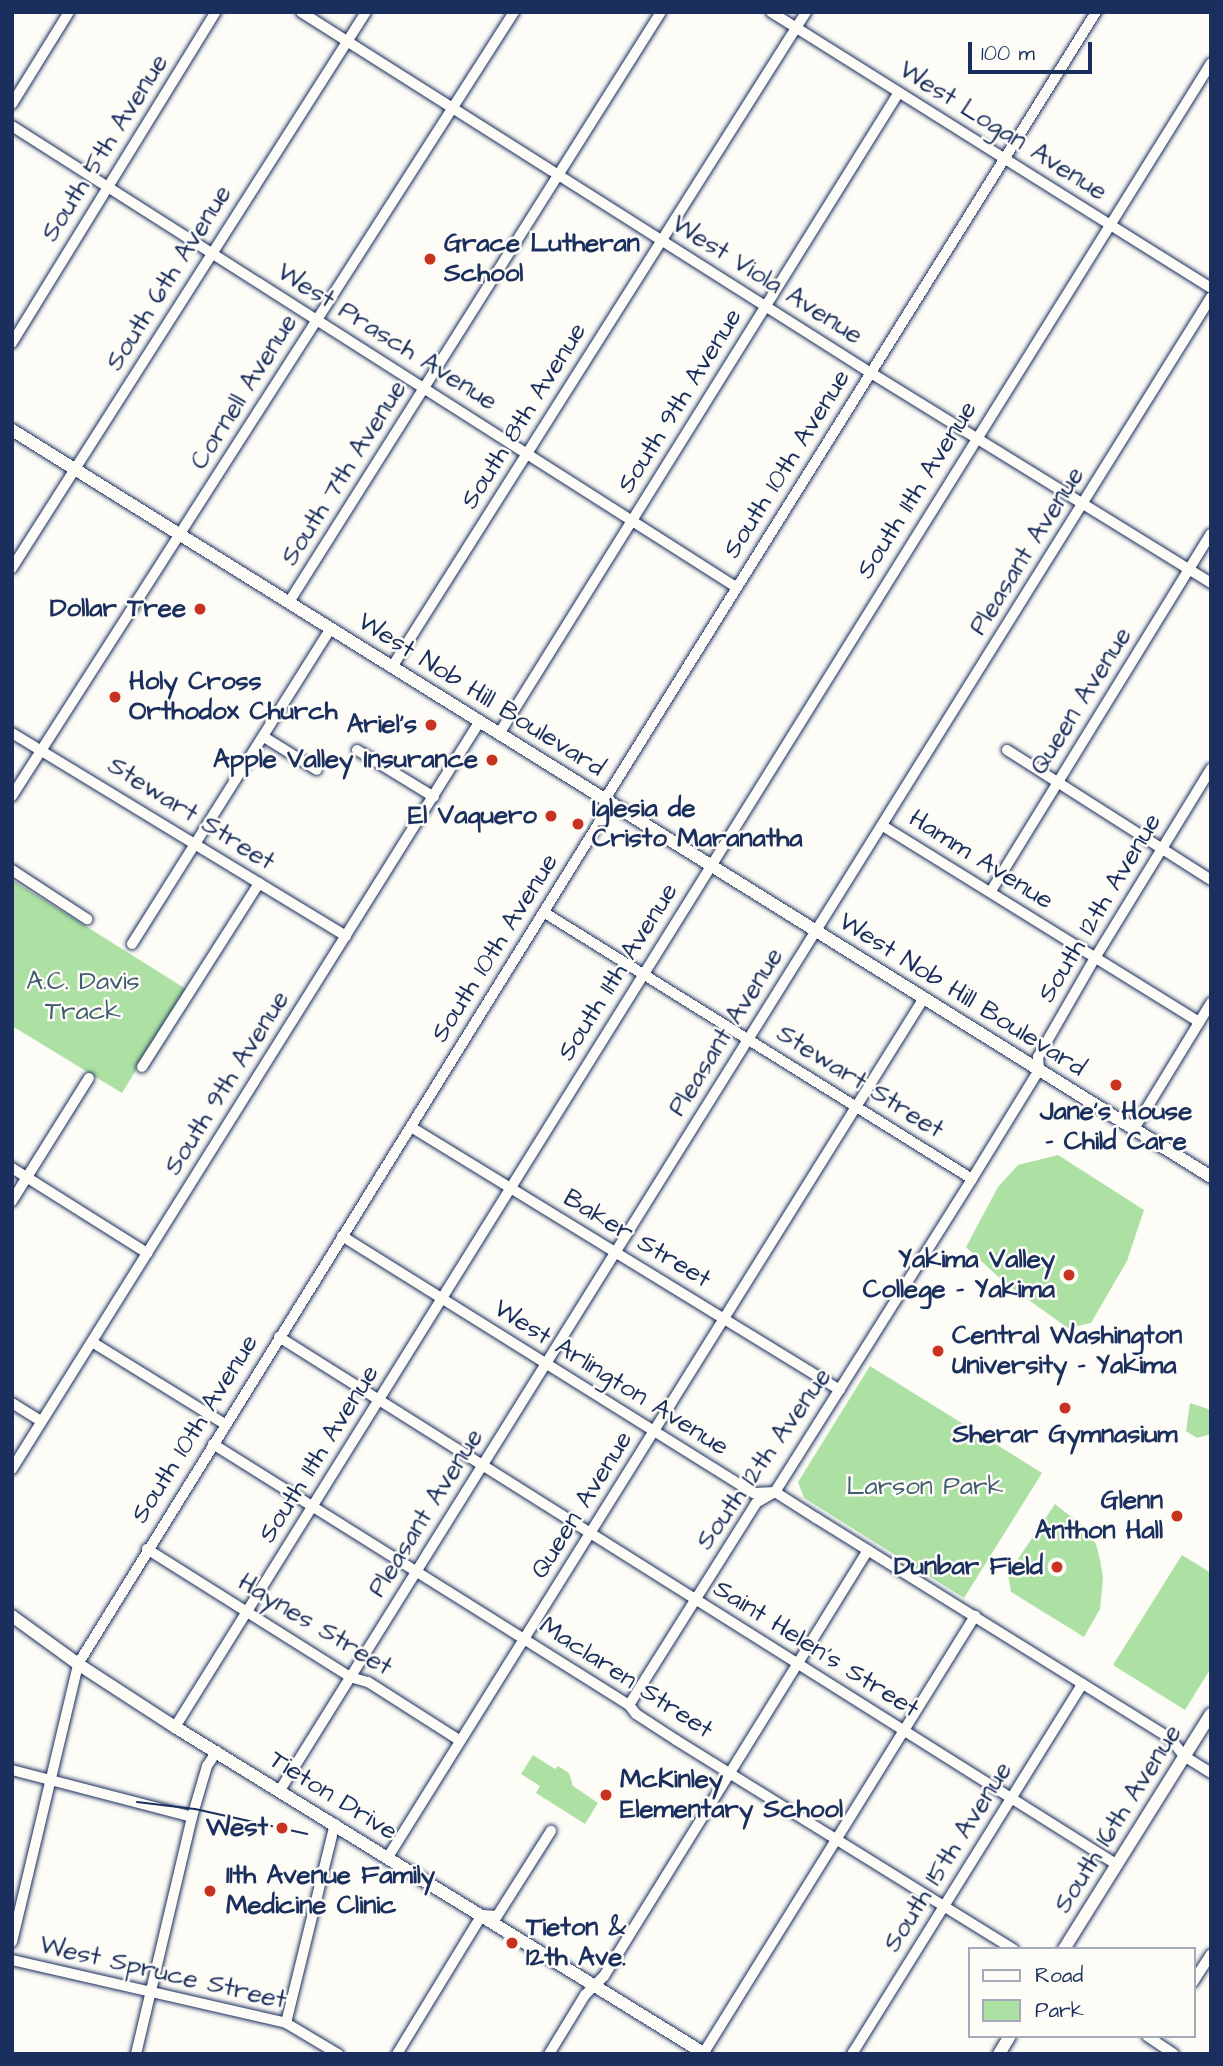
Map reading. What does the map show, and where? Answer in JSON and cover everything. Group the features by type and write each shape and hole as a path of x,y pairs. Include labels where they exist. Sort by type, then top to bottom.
{"main road":[{"name":"West Nob Hill Boulevard","path":"12,430 1211,1177"},
{"name":"Tieton Drive","path":"12,1616 78,1664 175,1727 218,1751 704,2054"},
{"name":"South 16th Avenue","path":"1065,1947 1211,1714"},
{"path":"999,2054 1009,2038"}],"street":[{"path":"12,104 69,12"},
{"name":"South 5th Avenue","path":"12,343 216,12"},
{"name":"West Viola Avenue","path":"302,12 871,373 1211,583"},
{"name":"South 6th Avenue","path":"12,568 366,12"},
{"name":"Cornell Avenue","path":"12,796 513,12"},
{"name":"South 7th Avenue","path":"289,603 661,12"},
{"name":"West Logan Avenue","path":"771,12 1211,288"},
{"name":"South 8th Avenue","path":"393,667 806,12"},
{"name":"South 10th Avenue","path":"12,1942 78,1664 147,1549 545,913 602,818 605,799 1096,12"},
{"name":"South 11th Avenue","path":"175,1727 1211,63"},
{"name":"South 9th Avenue","path":"499,734 899,92"},
{"name":"West Prasch Avenue","path":"12,127 736,587"},
{"name":"Pleasant Avenue","path":"280,1790 1211,298"},
{"name":"Queen Avenue","path":"991,891 1211,534"},
{"path":"132,944 331,628"},
{"name":"South 9th Avenue","path":"12,1469 480,721"},
{"name":"Stewart Street","path":"12,733 42,748 346,936"},
{"path":"264,737 317,770"},
{"path":"357,750 434,797"},
{"path":"1007,750 1211,880"},
{"name":"South 12th Avenue","path":"629,1705 756,1503 775,1492 1040,1070 1038,1057 1161,848 1211,769"},
{"name":"Hamm Avenue","path":"883,826 1199,1021"},
{"path":"12,870 87,919"},
{"path":"142,1067 259,883"},
{"name":"Stewart Street","path":"545,913 972,1179"},
{"name":"Queen Avenue","path":"388,1857 925,998"},
{"path":"1134,1129 1211,1003"},
{"path":"12,1201 89,1078"},
{"name":"Baker Street","path":"411,1127 840,1390"},
{"path":"12,1168 147,1253"},
{"name":"West Arlington Avenue","path":"342,1236 754,1493 775,1492 1170,1738 1184,1756 1211,1773"},
{"name":"Saint Helen's Street","path":"279,1337 1116,1864"},
{"path":"92,1342 225,1424"},
{"path":"12,1403 41,1421"},
{"name":"Maclaren Street","path":"213,1444 629,1705 636,1714 1010,1947"},
{"name":"Haynes Street","path":"147,1549 350,1677 368,1682 460,1740"},
{"path":"549,2054 594,1985 604,1976 868,1550"},
{"path":"704,2054 975,1616"},
{"name":"South 15th Avenue","path":"852,2054 1082,1684"},
{"path":"136,2054 192,1817 207,1766 218,1751"},
{"path":"12,1770 192,1817"},
{"path":"286,2023 335,1824"},
{"path":"397,2054 482,1915 497,1916 551,1831"},
{"path":"1195,1979 1211,1954"},
{"name":"West Spruce Street","path":"12,1960 286,2023 338,2054"},
{"path":"1149,2054 1154,2038 1174,2054"}],"green space":[{"name":"A.C. Davis Track","path":"12,880 186,989 122,1093 12,1026"},
{"path":"1058,1155 1144,1210 1127,1261 1091,1323 1068,1328 1006,1284 966,1247 998,1187 1018,1165"},
{"name":"Larson Park","path":"870,1366 1042,1473 964,1598 804,1498 798,1482"},
{"path":"1190,1403 1211,1410 1211,1434 1197,1438 1186,1431"},
{"name":"Dunbar Field","path":"1055,1504 1083,1526 1096,1544 1100,1560 1103,1578 1100,1609 1084,1637 1011,1592 1008,1574"},
{"path":"1182,1555 1211,1573 1211,1668 1185,1710 1113,1665"},
{"path":"533,1755 555,1769 558,1766 569,1773 573,1786 598,1803 585,1824 536,1793 540,1786 521,1774"}],"tram line":[{"path":"137,1802 195,1809 307,1834"}],"place":[{"name":"Grace Lutheran School","path":"430,259"},
{"name":"Dollar Tree","path":"200,609"},
{"name":"Holy Cross Orthodox Church","path":"115,697"},
{"name":"Ariel's","path":"431,725"},
{"name":"Apple Valley Insurance","path":"492,760"},
{"name":"El Vaquero","path":"551,816"},
{"name":"Iglesia de Cristo Maranatha","path":"578,824"},
{"name":"Jane's House - Child Care","path":"1116,1085"},
{"name":"Yakima Valley College - Yakima","path":"1069,1275"},
{"name":"Central Washington University - Yakima","path":"938,1351"},
{"name":"Sherar Gymnasium","path":"1065,1408"},
{"name":"Glenn Anthon Hall","path":"1177,1516"},
{"name":"Dunbar Field","path":"1057,1567"},
{"name":"McKinley Elementary School","path":"606,1795"},
{"name":"West","path":"282,1828"},
{"name":"11th Avenue Family Medicine Clinic","path":"210,1891"},
{"name":"Tieton & 12th Ave.","path":"512,1943"}]}
